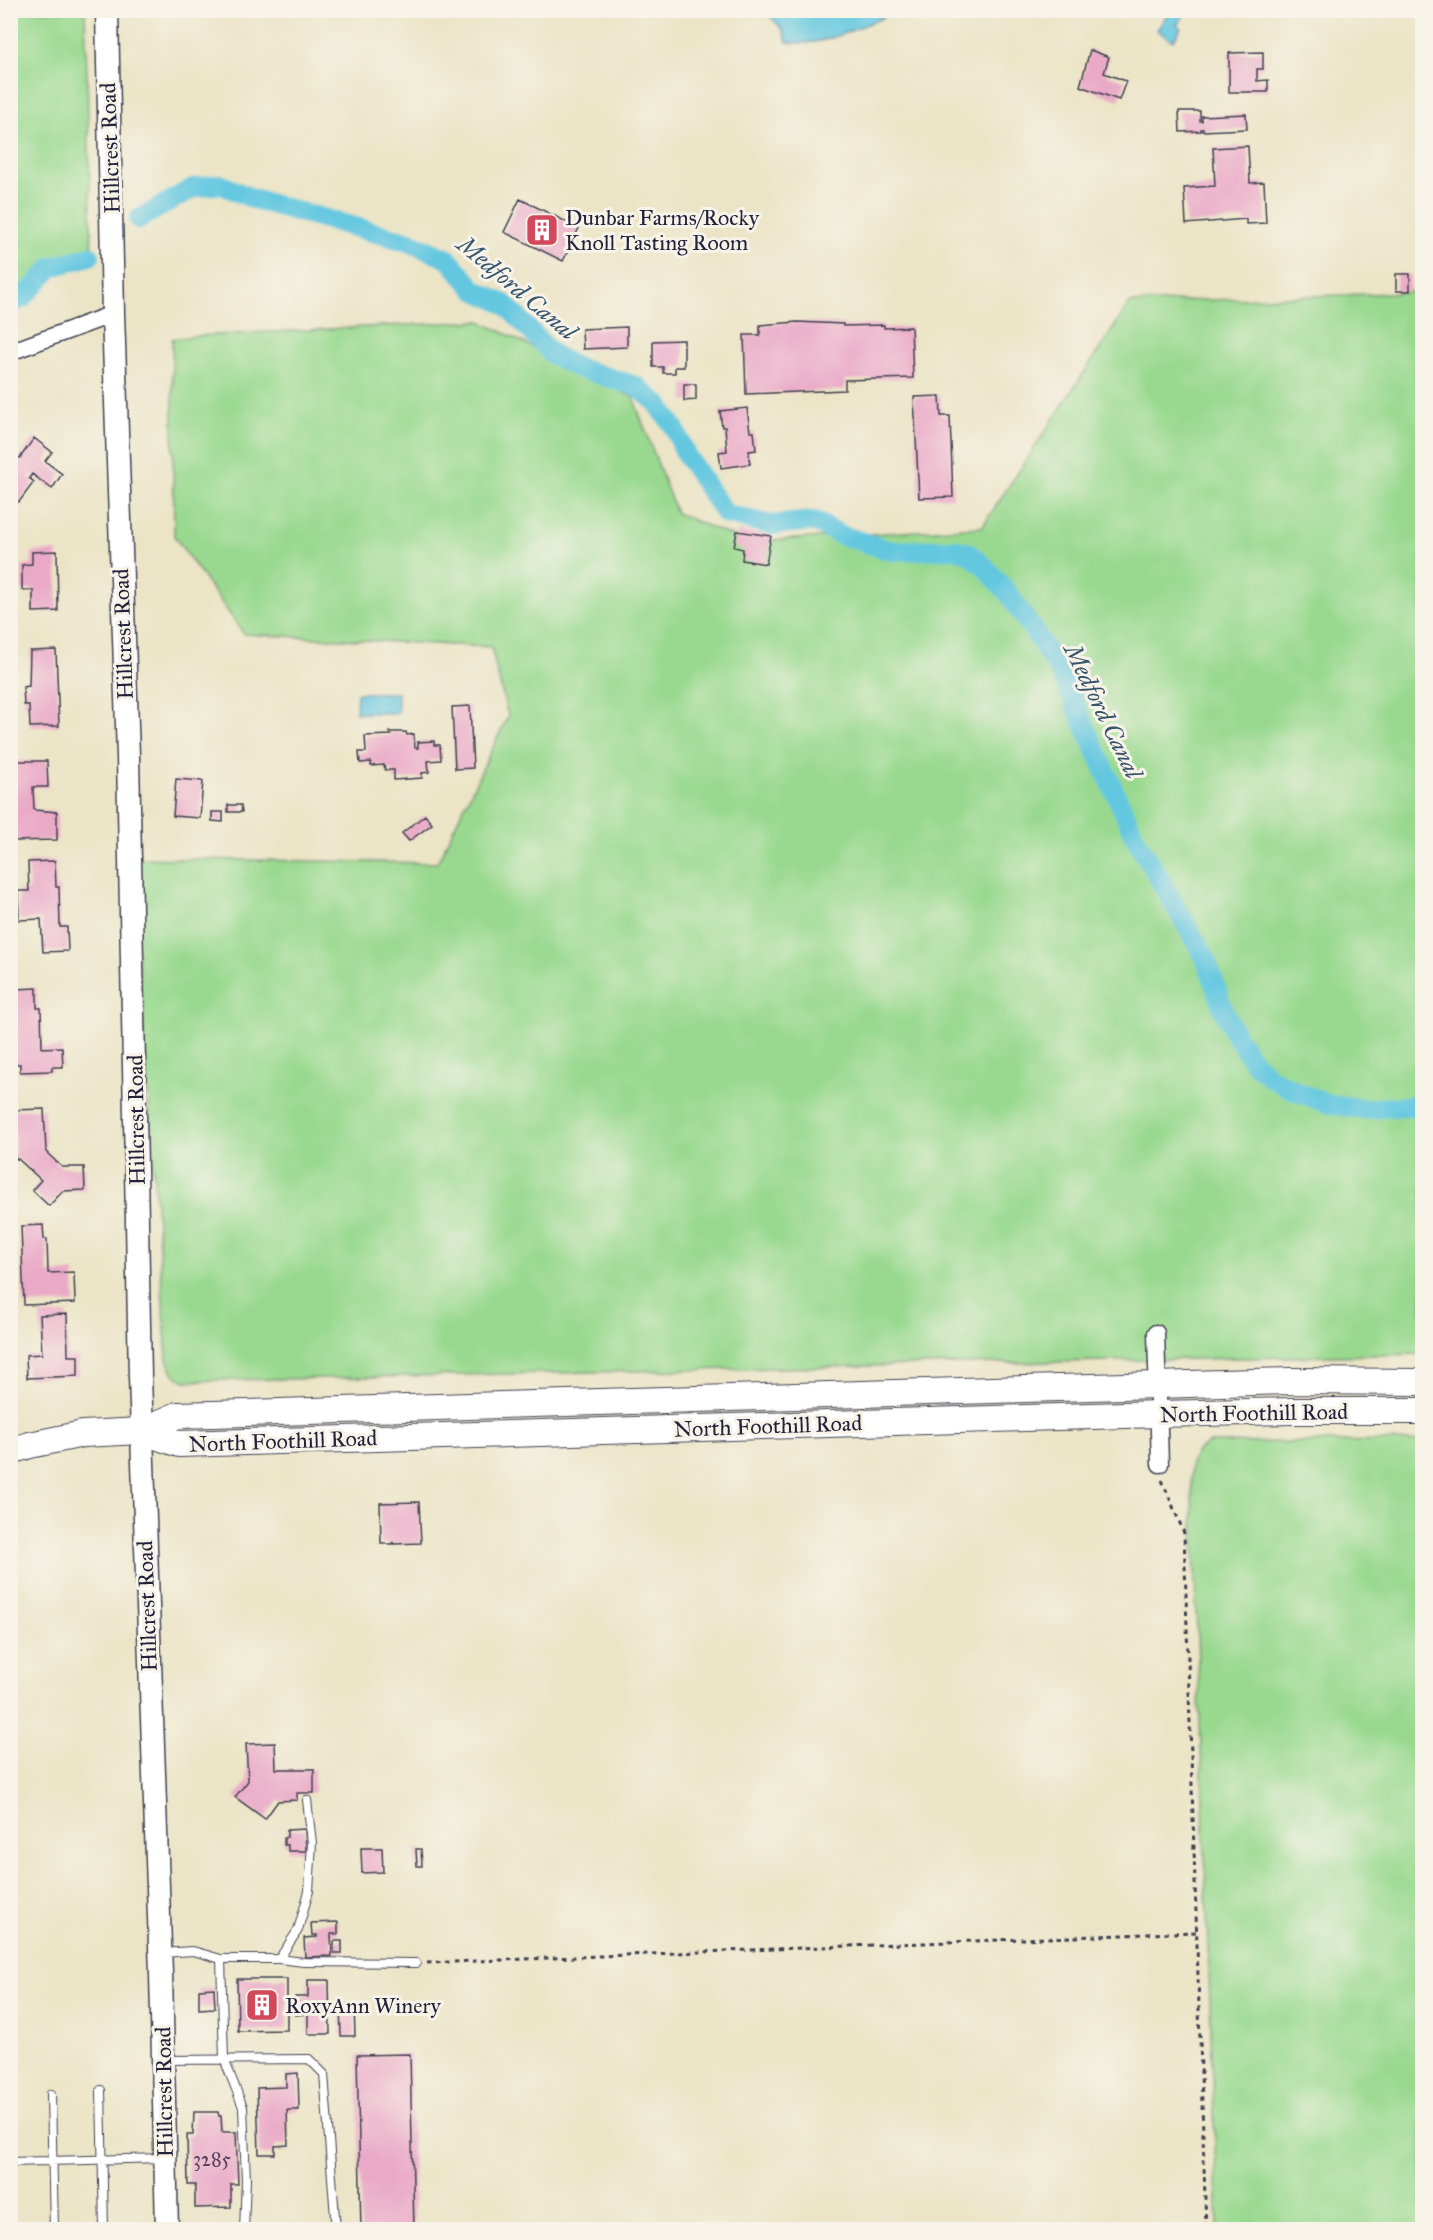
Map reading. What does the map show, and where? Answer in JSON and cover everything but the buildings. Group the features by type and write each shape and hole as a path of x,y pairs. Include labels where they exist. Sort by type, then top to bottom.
{"main road":[{"name":"North Foothill Road","path":"141,1431 178,1415 1157,1385 1422,1382"},
{"name":"North Foothill Road","path":"141,1431 180,1444 1158,1414 1422,1411"},
{"path":"10,1451 83,1434 141,1431"}],"street":[{"name":"Hillcrest Road","path":"107,10 113,314 129,778 141,1431 160,1953 167,2229"},
{"path":"10,352 113,314"},
{"path":"1156,1333 1160,1464"}],"lane":[{"path":"279,1959 298,1930 309,1891 312,1843 306,1800"},
{"path":"160,1953 193,1952 221,1959 416,1963"},
{"path":"221,1959 224,2059 243,2107 246,2180 244,2229"},
{"path":"163,2060 309,2059 324,2074 336,2229"},
{"path":"101,2090 104,2229"},
{"path":"51,2094 54,2229"},
{"path":"10,2162 165,2158"}],"path":[{"path":"1160,1464 1163,1485 1185,1533 1206,2229"},
{"path":"416,1963 1196,1932"}],"green space":[{"path":"10,11 85,11 92,253 11,290"},
{"path":"1422,292 1422,1354 186,1381 173,1373 167,1358 131,858 437,863 508,716 491,647 244,634 174,536 172,339 480,321 633,397 676,513 746,542 982,527 1130,303"},
{"path":"1422,1441 1422,2229 1218,2229 1191,1464 1197,1451 1209,1443"}],"water":[{"path":"1170,10 1187,11 1177,25 1181,28 1173,41 1157,30"},
{"path":"755,11 888,11 884,17 837,36 800,43 787,42 783,30 769,15 761,15"},
{"path":"357,693 398,693 398,713 356,713"}],"waterway":[{"name":"Medford Canal","path":"139,219 193,188 220,184 253,199 409,242 448,259 475,290 506,305 552,354 578,368 636,386 657,403 674,427 686,455 725,514 771,525 814,521 841,535 892,551 953,549 967,552 984,566 1008,593 1060,671 1136,839 1206,959 1223,1009 1236,1036 1254,1063 1271,1078 1295,1091 1329,1104 1365,1109 1422,1105"},
{"name":"Medford Canal","path":"10,304 23,298 52,267 90,256"}],"place":[{"name":"Dunbar Farms/Rocky Knoll Tasting Room","path":"542,230"},
{"name":"RoxyAnn Winery","path":"262,2005"}]}
